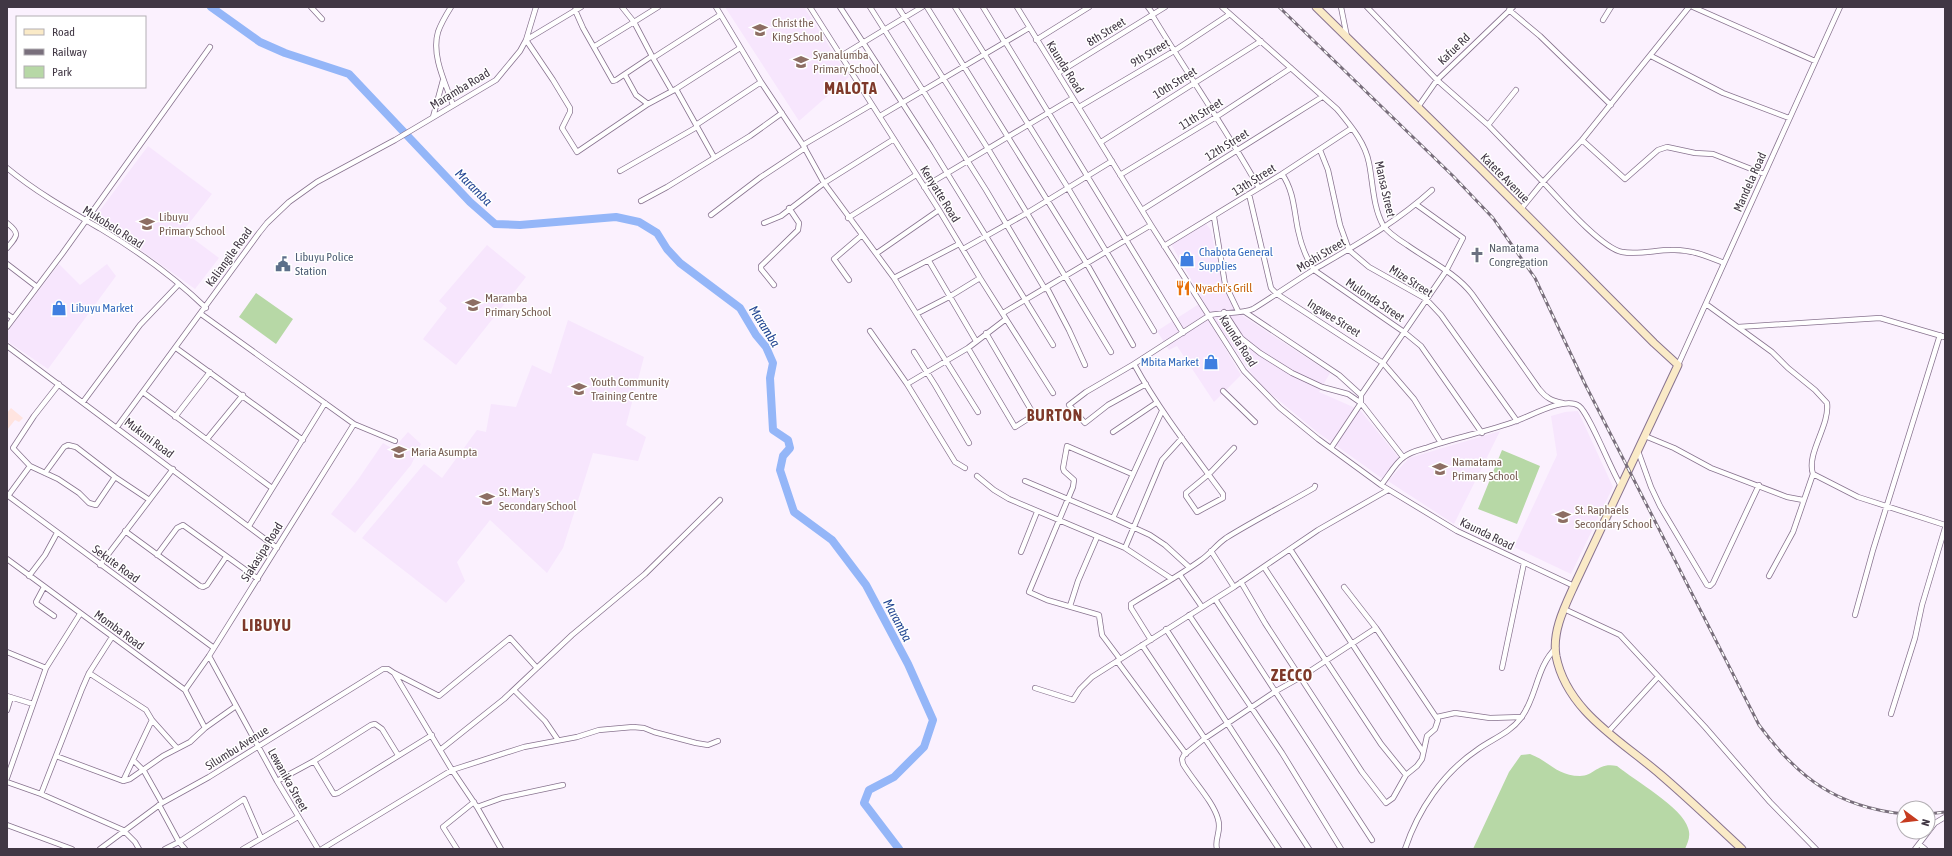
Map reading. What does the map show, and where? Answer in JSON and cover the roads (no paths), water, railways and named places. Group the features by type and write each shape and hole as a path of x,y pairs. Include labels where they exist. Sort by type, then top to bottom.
{"street":[{"path":"311,7 322,19"},
{"path":"451,7 437,34 438,54 443,80 453,106"},
{"name":"Maramba Road","path":"395,140 496,80 513,61 526,40 536,7"},
{"path":"580,7 526,40 570,108 570,112 562,131 577,152 648,104 674,90 740,48"},
{"path":"622,7 634,22 653,57 714,157"},
{"path":"595,46 658,7"},
{"path":"716,7 761,82 804,147 824,183 848,218 877,253 918,313 978,412"},
{"path":"840,7 864,42 947,173 1053,345"},
{"path":"870,7 1007,224 1069,330 1085,365"},
{"path":"898,7 988,149 1111,352"},
{"path":"841,56 922,7"},
{"path":"927,7 1046,201 1087,264 1133,344"},
{"path":"955,7 1068,188 1154,331"},
{"path":"983,7 1128,240 1183,333"},
{"name":"Kaunda Road","path":"1017,7 1164,246 1210,315 1244,371 1280,408 1388,490 1457,531 1574,586"},
{"path":"1036,40 1089,7"},
{"path":"1148,7 1174,51 1238,150 1259,188"},
{"name":"8th Street","path":"1058,73 1165,7"},
{"name":"Mansa Street","path":"1222,7 1337,109 1364,145 1376,202 1384,226 1402,242 1466,286 1546,397 1553,401 1563,403 1571,402 1579,406 1586,415 1613,474 1621,486"},
{"name":"Katete Avenue","path":"1316,7 1521,209 1654,343 1678,365"},
{"path":"1341,7 1346,37"},
{"path":"1367,7 1437,80 1488,125 1587,229 1600,239 1621,252 1642,253 1686,250 1724,263"},
{"path":"1603,20 1611,7"},
{"path":"1521,209 1543,182 1582,140 1689,7"},
{"path":"1693,7 1815,61"},
{"name":"Mandela Road","path":"1678,365 1840,7"},
{"name":"Kenyatte Road","path":"812,8 871,105 880,116 1053,393"},
{"path":"1511,9 1610,105"},
{"name":"Kafue Rd","path":"1418,107 1437,80 1511,9"},
{"path":"575,10 582,28 595,46 613,81 720,15"},
{"name":"9th Street","path":"1079,107 1174,51 1230,14"},
{"path":"880,116 964,68 1029,28"},
{"name":"10th Street","path":"1101,142 1261,41"},
{"path":"7,327 210,47"},
{"path":"1651,56 1723,93 1789,118"},
{"name":"11th Street","path":"1120,175 1216,117 1291,68"},
{"path":"625,75 636,95 648,104"},
{"path":"433,117 443,80"},
{"path":"620,172 696,126 761,82"},
{"path":"1488,125 1516,90"},
{"name":"12th Street","path":"1142,210 1322,97"},
{"path":"924,187 1029,126 1073,98"},
{"path":"711,215 761,176 871,105"},
{"path":"641,201 667,188 714,157 750,136 782,113"},
{"name":"13th Street","path":"1164,246 1214,217 1352,128"},
{"path":"764,223 773,221 824,183 894,139"},
{"name":"Kaliangile Road","path":"117,427 144,393 266,223 285,206 330,174 395,140"},
{"path":"1582,140 1625,179 1658,150 1667,146 1695,153 1713,154 1764,174"},
{"name":"Mize Street","path":"1320,150 1328,170 1340,225 1350,250 1369,267 1426,299 1441,315 1517,421"},
{"path":"963,249 1027,213 1112,161"},
{"name":"Mukobelo Road","path":"7,168 35,190 114,238 179,284 206,308"},
{"name":"Mulonda Street","path":"1282,174 1292,192 1298,231 1306,257 1314,270 1404,332 1421,346 1482,433"},
{"path":"848,218 916,175"},
{"name":"Moshi Street","path":"1246,312 1314,270 1350,250 1417,205 1432,190"},
{"name":"Ingwee Street","path":"1249,194 1271,288 1277,294 1383,362 1414,399 1441,443"},
{"path":"1331,448 1361,403 1361,395 1446,271 1464,238 1417,205"},
{"path":"774,285 761,269 761,266 798,230 799,223 789,208"},
{"path":"877,253 939,210"},
{"path":"1214,217 1225,284 1238,311"},
{"path":"7,223 16,230 17,233 16,237 7,248"},
{"path":"1003,313 1046,289 1151,225"},
{"path":"849,280 834,259 862,236"},
{"path":"894,278 959,244"},
{"path":"929,261 976,341"},
{"path":"7,264 37,286"},
{"path":"918,313 949,297 980,278"},
{"path":"83,402 140,325 179,284"},
{"path":"1706,304 1772,352 1788,368 1815,390 1826,403 1826,416 1812,460 1813,474 1802,500 1793,532 1769,576"},
{"path":"1146,384 1108,405 1084,423 1069,405 1086,392 1134,364 1210,315 1238,311 1246,312 1270,330 1339,375 1361,395"},
{"path":"1224,312 1241,338 1260,353 1292,373 1322,387 1348,394 1361,403 1403,457"},
{"path":"7,314 13,318"},
{"path":"201,314 354,424 395,441"},
{"path":"1738,328 1880,318 1943,336 1873,550 1855,615"},
{"path":"906,384 968,348 1006,319"},
{"path":"870,331 906,384 955,462 965,468"},
{"path":"968,348 1015,427 1034,415 986,333"},
{"name":"Mukuni Road","path":"7,346 277,548"},
{"path":"176,348 243,395 303,440"},
{"path":"914,352 969,443"},
{"path":"1134,364 1156,403 1209,474 1223,497 1197,512 1186,494 1209,474 1234,448"},
{"path":"1678,365 1564,609 1557,633 1556,648 1559,667 1567,684 1590,716 1660,774 1742,849"},
{"path":"175,417 210,372"},
{"path":"59,384 34,416 13,448 30,466 70,486 89,503 96,505 115,478"},
{"path":"1223,392 1255,422"},
{"path":"144,393 272,488"},
{"path":"207,439 243,395"},
{"path":"249,526 325,403"},
{"path":"1113,432 1156,403"},
{"path":"1381,485 1403,457 1441,443 1482,433 1563,403"},
{"path":"1113,518 1162,411"},
{"name":"Siakasipa Road","path":"185,690 209,656 258,579 354,424"},
{"path":"1645,436 1674,448 1711,468 1759,485 1787,497 1802,500"},
{"path":"1125,548 1162,460 1182,438"},
{"path":"45,473 64,447 68,445 76,447 115,478 148,499"},
{"path":"1132,474 1067,446 1063,468 1064,471 1072,478 1074,483 1029,592 1047,600 1099,615 1102,635 1186,754"},
{"path":"1638,451 1651,487 1660,506 1707,585 1713,583 1759,485"},
{"path":"8,496 30,466"},
{"path":"100,565 148,499 173,469"},
{"path":"1813,474 1858,497 1945,526 1922,605 1915,638 1891,714"},
{"path":"977,476 1004,496 1038,512 1125,548 1172,579"},
{"path":"1025,481 1134,528 1165,545 1189,566"},
{"path":"1151,640 1130,605 1180,575 1189,566 1202,560 1227,537 1286,505 1315,486"},
{"path":"1035,688 1073,700 1085,683 1119,660 1189,614 1234,587 1318,530 1388,490"},
{"name":"Sekute Road","path":"8,496 214,648"},
{"path":"440,750 514,690 572,635 645,574 720,500"},
{"path":"1021,552 1038,512"},
{"path":"158,555 177,528 183,525 258,579"},
{"path":"125,531 203,587 207,584 226,557"},
{"path":"29,576 45,556 57,533"},
{"path":"1070,606 1078,581 1097,537"},
{"path":"1290,549 1423,752"},
{"path":"1211,551 1234,587"},
{"name":"Momba Road","path":"7,559 185,690 205,728"},
{"path":"1502,668 1524,563"},
{"path":"1264,567 1381,744 1406,775"},
{"path":"1180,575 1202,607"},
{"path":"1241,582 1265,624 1362,772 1386,803 1391,801 1406,775 1420,762 1426,736 1438,723 1437,718 1376,628 1344,587"},
{"path":"44,587 36,602 54,616"},
{"path":"1215,599 1372,840"},
{"path":"1564,609 1620,635 1705,727 1770,802 1816,849"},
{"path":"7,778 46,668 80,614"},
{"path":"1189,614 1320,812 1341,849"},
{"path":"1217,849 1216,841 1220,831 1218,817 1183,764 1183,757 1204,739 1276,691 1301,677 1376,628"},
{"path":"1166,630 1310,849"},
{"path":"41,794 89,673 112,637"},
{"path":"394,673 439,696 510,638 537,668"},
{"path":"1142,645 1279,849"},
{"path":"1406,849 1423,807 1450,775 1469,755 1512,728 1522,717 1537,685 1545,660 1556,648"},
{"path":"7,652 46,668"},
{"name":"Lewanika Street","path":"209,656 277,781 318,849"},
{"name":"Silumbu Avenue","path":"100,849 123,830 160,804 258,747 383,669 388,669 394,673"},
{"path":"89,673 146,710 152,720 177,748"},
{"path":"394,673 452,770 474,802 501,849"},
{"path":"1608,732 1658,677"},
{"path":"514,690 545,721 558,740"},
{"path":"7,710 9,696 33,704"},
{"path":"56,756 122,781 130,779 177,748 190,742 205,728 236,706"},
{"path":"1437,718 1454,713 1490,718 1522,717"},
{"path":"122,781 152,720"},
{"path":"277,781 314,761 371,725 375,724 382,729 398,755"},
{"path":"322,849 452,770 524,747 577,737 599,730 633,727 644,728 654,732 708,745 718,741"},
{"path":"314,761 334,794 432,735"},
{"path":"133,760 144,771 179,842 185,849"},
{"path":"7,782 41,794 123,830 135,842 139,849"},
{"path":"477,807 502,798 563,785"},
{"path":"165,849 179,842 244,799 262,838"},
{"path":"457,849 443,830 443,827 474,802"},
{"path":"243,849 298,817"},
{"path":"1915,849 1935,823 1945,817"},
{"path":"7,825 72,849"},
{"path":"1919,844 1924,849"}],"waterway":[{"name":"Maramba","path":"211,7 260,42 285,53 349,74 470,202 495,224 520,225 616,217 639,222 657,233 667,249 680,263 740,308 756,335 766,347 773,363 770,378 773,430 788,440 790,448 783,456 780,470 794,512 832,540 866,585 908,664 933,720 924,747 894,777 869,790 864,803 899,849"}],"railway":[{"path":"1279,7 1453,176 1493,218 1535,278 1585,384 1759,725 1789,760 1804,775 1821,787 1839,797 1859,805 1896,813"},
{"path":"1936,813 1945,812"}],"place":[{"name":"Christ the King School","path":"760,30"},
{"name":"Syanalumba Primary School","path":"801,62"},
{"name":"Libuyu Primary School","path":"147,224"},
{"name":"Namatama Congregation","path":"1477,255"},
{"name":"Chabota General Supplies","path":"1187,259"},
{"name":"Libuyu Police Station","path":"283,264"},
{"name":"Nyachi's Grill","path":"1183,288"},
{"name":"Maramba Primary School","path":"473,305"},
{"name":"Libuyu Market","path":"59,308"},
{"name":"Mbita Market","path":"1211,362"},
{"name":"Youth Community Training Centre","path":"579,389"},
{"name":"Maria Asumpta","path":"399,452"},
{"name":"Namatama Primary School","path":"1440,469"},
{"name":"St. Mary's Secondary School","path":"487,499"},
{"name":"St. Raphaels Secondary School","path":"1563,517"}],"district":[{"name":"MALOTA","path":"851,88"},
{"name":"BURTON","path":"1055,415"},
{"name":"LIBUYU","path":"267,625"},
{"name":"ZECCO","path":"1292,675"}]}
